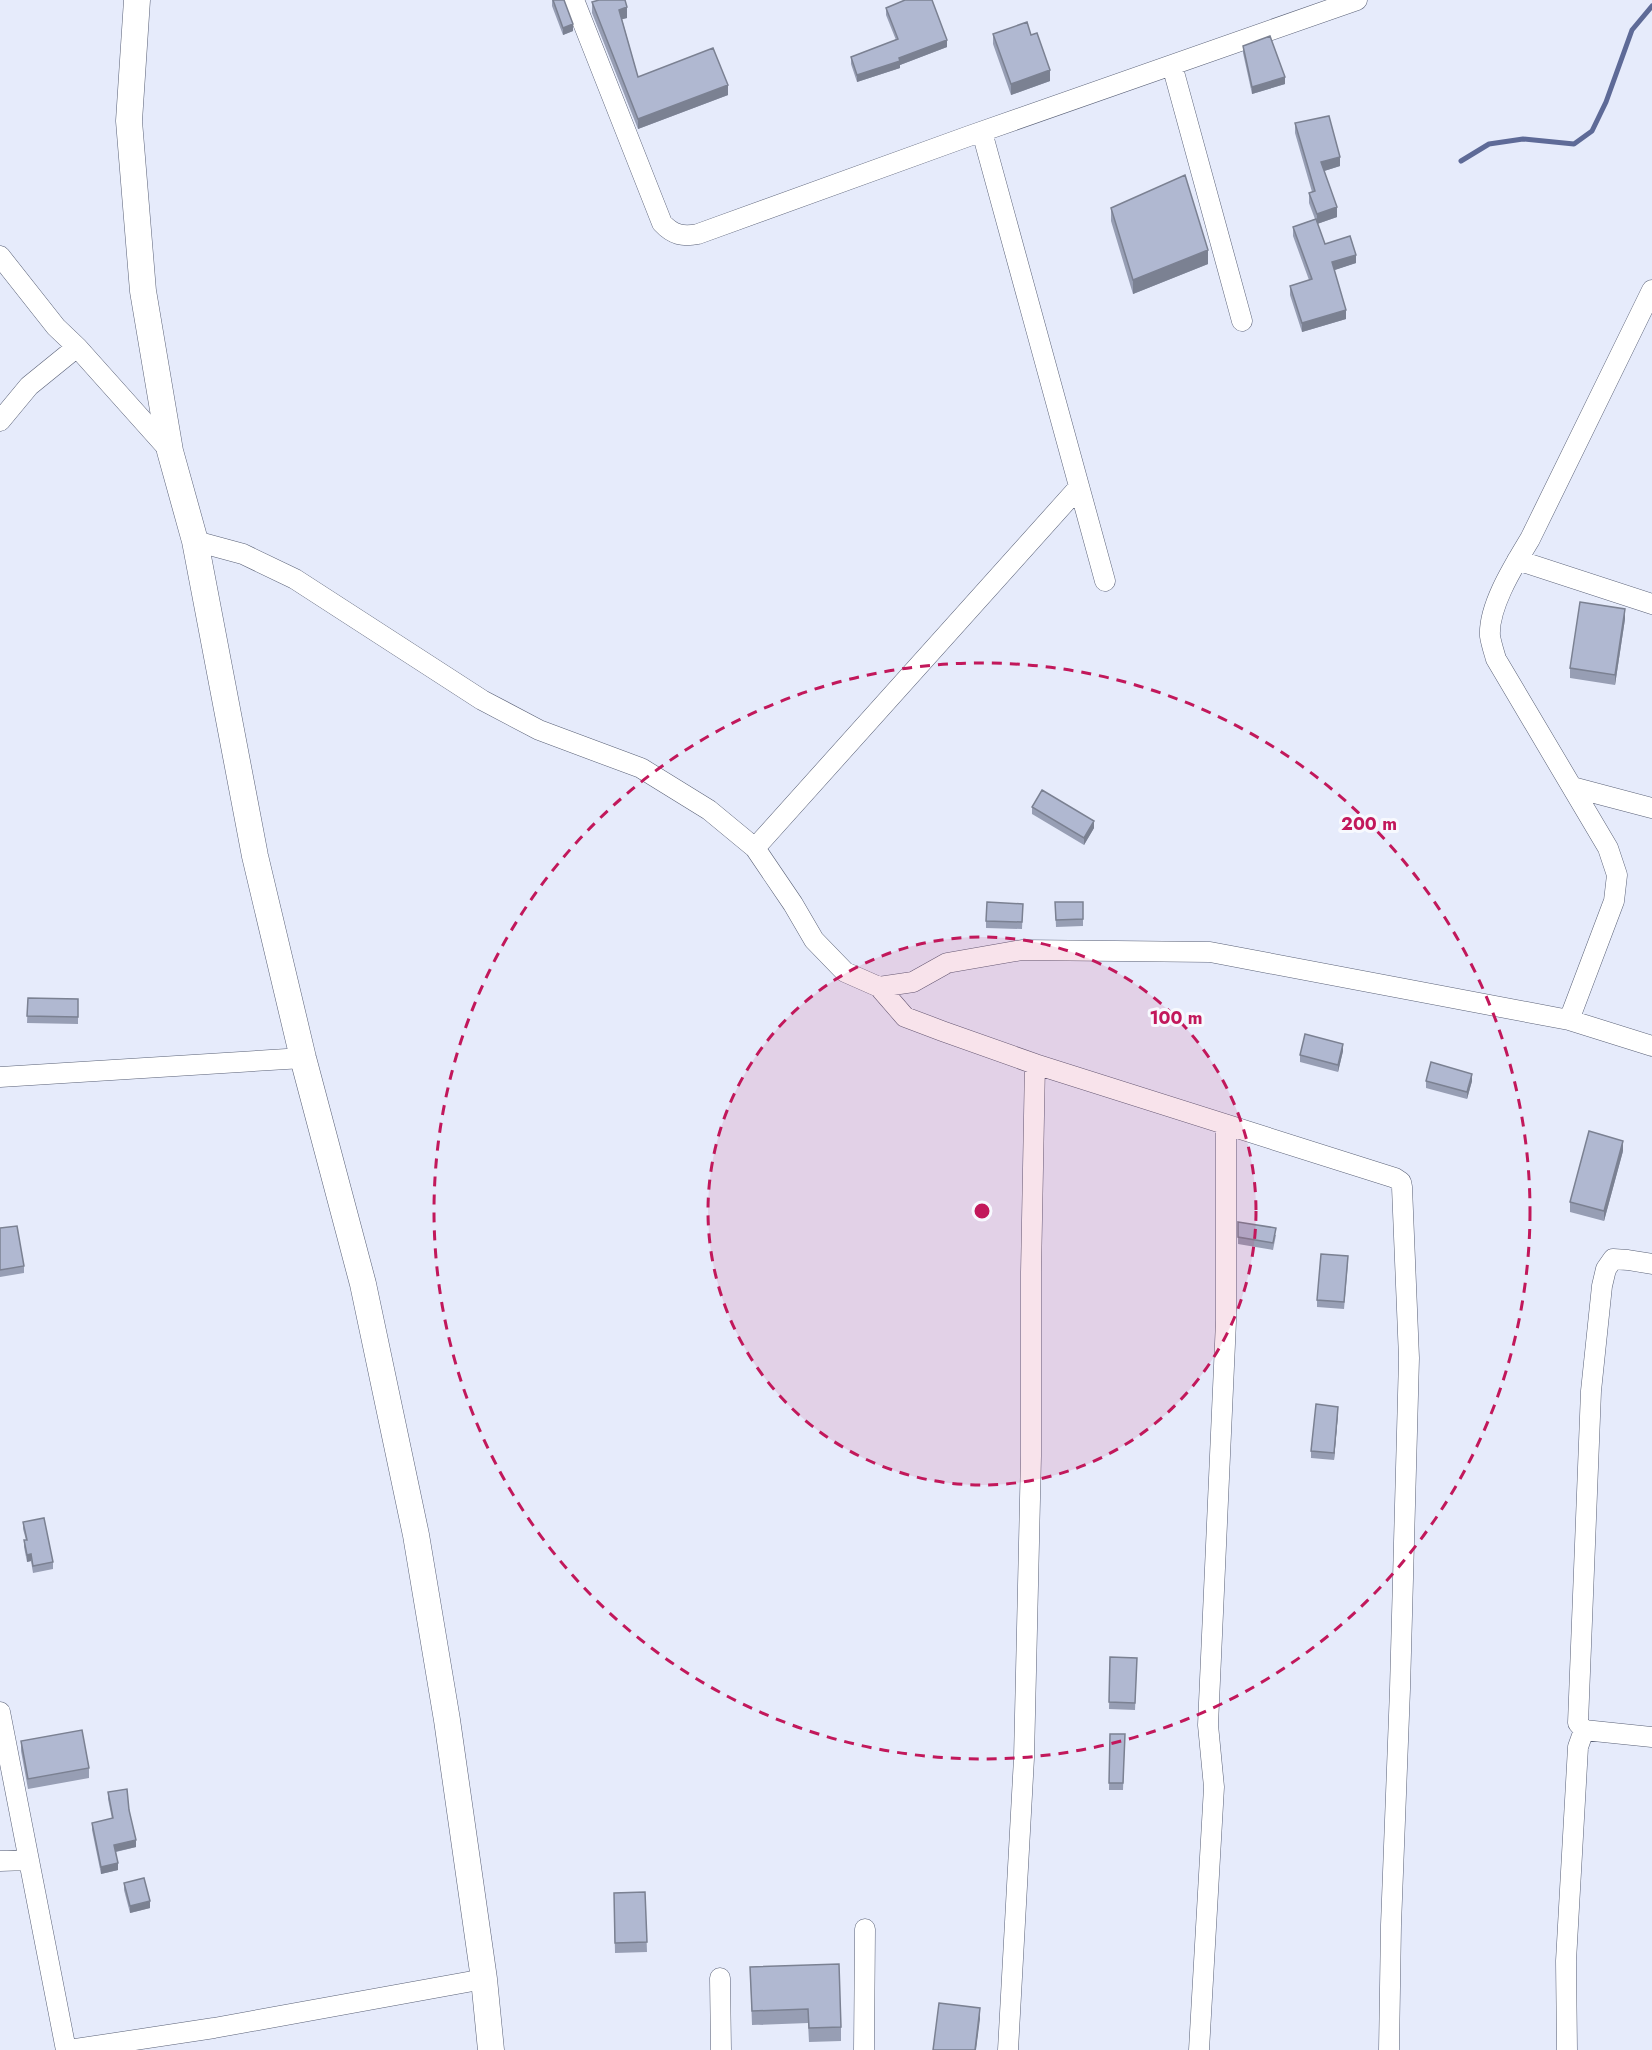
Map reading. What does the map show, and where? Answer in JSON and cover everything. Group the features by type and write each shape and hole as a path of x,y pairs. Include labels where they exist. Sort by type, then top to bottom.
{"main road":[{"path":"137,0 129,121 143,291 170,451 195,541 255,856 303,1058 363,1284 416,1535 447,1720 484,1979 491,2050"}],"street":[{"path":"575,0 662,223 670,232 685,236 699,234 1357,0"},
{"path":"1172,65 1242,321"},
{"path":"982,132 1105,581"},
{"path":"0,256 56,327 77,347 170,451"},
{"path":"1569,1020 1614,901 1617,875 1608,848 1496,659 1490,636 1493,611 1652,290"},
{"path":"0,421 29,386 77,347"},
{"path":"755,848 1079,487"},
{"path":"195,541 243,554 295,579 482,700 538,730 641,768 709,810 755,848 814,940 845,972 879,987 905,1017 1035,1065 1395,1178 1401,1182 1409,1358 1400,1689 1390,1925 1389,2050"},
{"path":"1517,560 1652,604"},
{"path":"1572,787 1652,808"},
{"path":"879,987 913,982 947,963 1022,950 1210,952 1569,1020 1652,1046"},
{"path":"0,1077 303,1058"},
{"path":"1008,2050 1024,1758 1031,1456 1031,1272 1035,1065"},
{"path":"1198,2050 1214,1787 1208,1725 1226,1321 1226,1125"},
{"path":"1652,1264 1612,1259 1606,1269 1602,1286 1591,1390 1578,1723 1584,1730 1652,1737"},
{"path":"0,1712 67,2050 214,2028 484,1979"},
{"path":"1567,2050 1566,1961 1569,1886 1578,1747 1584,1730"},
{"path":"0,1861 28,1860"},
{"path":"864,2050 865,1929"},
{"path":"720,1978 721,2050"}],"building":[{"path":"553,0 564,0 573,24 563,28"},
{"path":"625,0 627,7 619,10 638,77 713,48 728,85 638,119 592,2"},
{"path":"905,0 932,0 947,40 899,58 900,61 857,75 851,57 898,39 886,8"},
{"path":"1027,22 1031,35 1037,33 1050,70 1011,84 993,34"},
{"path":"1270,36 1285,77 1252,87 1243,46"},
{"path":"1329,116 1340,157 1321,162 1337,207 1317,214 1309,193 1315,191 1295,123"},
{"path":"1185,175 1208,250 1133,280 1111,208"},
{"path":"1316,219 1325,244 1350,236 1356,255 1332,262 1346,310 1302,323 1290,286 1312,279 1293,227"},
{"path":"1580,602 1625,609 1615,675 1570,668"},
{"path":"1042,790 1094,821 1084,838 1032,807"},
{"path":"987,902 1023,904 1022,922 986,921"},
{"path":"1055,902 1083,902 1083,919 1056,920"},
{"path":"28,998 78,999 78,1017 27,1016"},
{"path":"1305,1034 1343,1044 1338,1065 1300,1055"},
{"path":"1431,1062 1472,1074 1467,1092 1426,1081"},
{"path":"1589,1131 1623,1141 1604,1211 1570,1202"},
{"path":"1238,1222 1276,1228 1273,1243 1238,1237"},
{"path":"17,1226 24,1266 0,1270 0,1228"},
{"path":"1321,1254 1348,1256 1344,1302 1317,1300"},
{"path":"1316,1404 1338,1407 1334,1453 1311,1451"},
{"path":"44,1518 53,1562 33,1566 31,1554 27,1555 24,1540 27,1540 23,1522"},
{"path":"1110,1657 1137,1658 1135,1703 1109,1702"},
{"path":"82,1730 89,1768 28,1779 21,1741"},
{"path":"1110,1734 1125,1734 1123,1783 1109,1783"},
{"path":"127,1789 136,1840 114,1845 118,1863 101,1867 92,1823 113,1818 108,1792"},
{"path":"144,1878 150,1901 130,1906 124,1883"},
{"path":"645,1892 647,1942 615,1943 614,1893"},
{"path":"839,1964 841,2027 809,2028 808,2009 752,2011 750,1967"},
{"path":"939,2003 980,2008 975,2050 933,2050"}],"waterway":[{"path":"1461,161 1489,144 1523,139 1574,144 1592,131 1606,102 1632,30 1652,6"}]}
